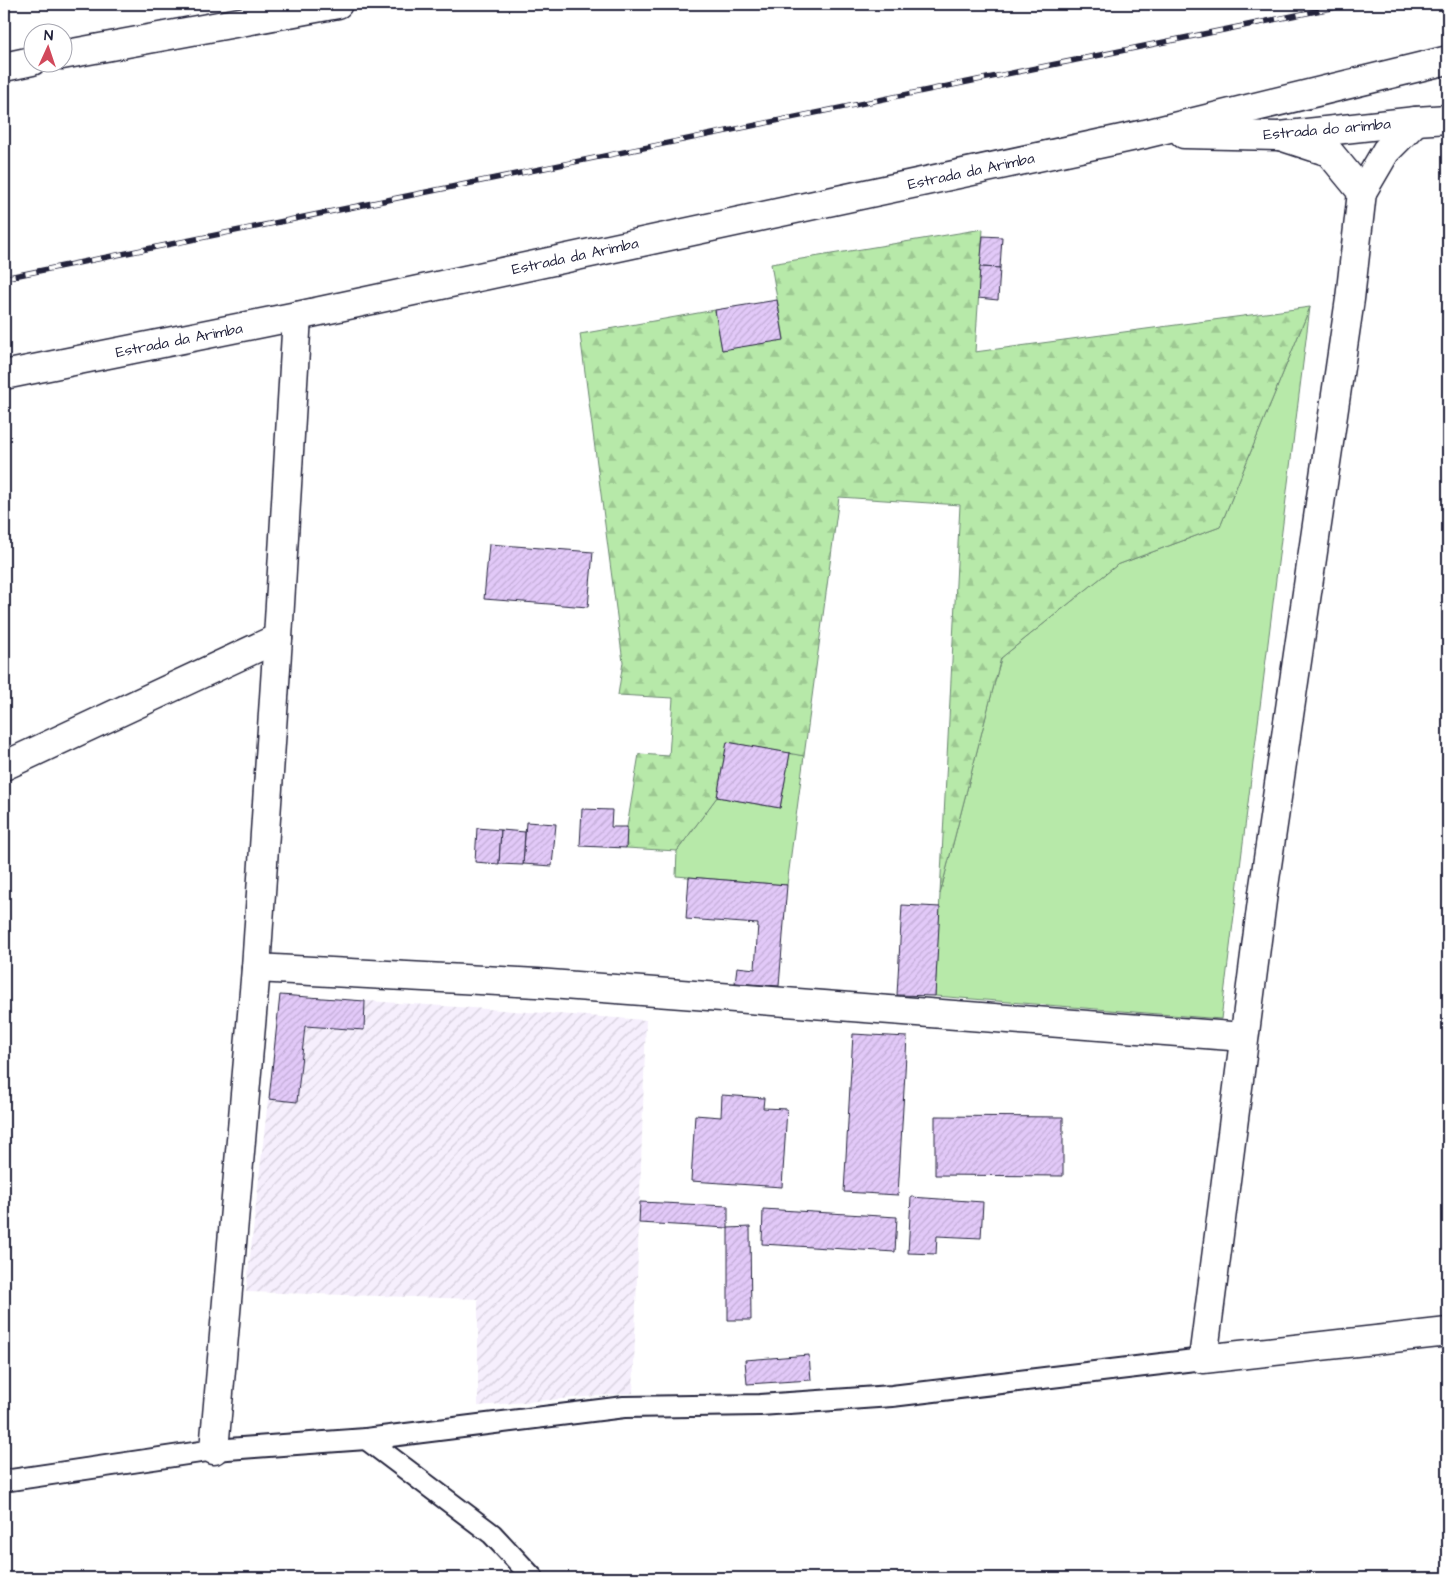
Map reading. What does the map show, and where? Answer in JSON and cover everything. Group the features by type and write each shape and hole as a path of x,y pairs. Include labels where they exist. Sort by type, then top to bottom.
{"street":[{"path":"72,54 338,4"},
{"path":"1145,134 1448,60"},
{"path":"4,66 22,63"},
{"name":"Estrada do arimba","path":"1145,134 1280,136 1448,119"},
{"path":"1416,121 1386,151 1362,192 1350,300 1263,893 1203,1359 1448,1332"},
{"name":"Estrada da Arimba","path":"4,375 297,316 1145,134"},
{"path":"1280,136 1329,152 1362,192"},
{"path":"214,1450 256,968 297,316"},
{"path":"4,766 278,638"},
{"path":"256,968 537,983 1244,1038"}],"lane":[{"path":"4,1481 214,1450 366,1440 624,1407 760,1405 892,1396 1203,1359"},
{"path":"366,1440 492,1534 533,1578"}],"shaded area":[{"path":"280,995 646,1020 633,1393 478,1406 478,1299 246,1292"}],"green space":[{"path":"983,229 975,352 1310,307 1220,527 1117,565 1001,658 940,894 960,505 839,497 804,756 727,742 717,797 677,851 626,848 627,827 639,754 669,756 673,698 618,695 623,662 580,334 715,310 722,350 784,339 771,264"},
{"path":"1310,307 1221,1019 935,996 940,894 1001,658 1117,565 1220,527"},
{"path":"790,753 804,756 787,885 676,876 677,851 717,797 780,808"}],"building":[{"path":"983,236 1002,237 1000,268 980,267"},
{"path":"980,267 1000,268 998,300 978,298"},
{"path":"777,300 784,340 722,350 715,310"},
{"path":"489,544 593,552 588,607 484,599"},
{"path":"727,742 790,753 780,808 717,797"},
{"path":"582,809 612,810 611,827 627,827 626,848 580,846"},
{"path":"526,822 556,824 552,866 523,864"},
{"path":"477,828 501,830 499,864 475,862"},
{"path":"501,830 525,832 523,865 499,864"},
{"path":"689,877 787,885 779,986 735,983 737,967 755,969 758,924 686,919"},
{"path":"902,905 940,907 935,996 897,995"},
{"path":"280,995 365,1001 364,1030 305,1026 297,1102 269,1099"},
{"path":"853,1034 907,1037 898,1195 844,1192"},
{"path":"722,1095 764,1098 763,1108 787,1109 782,1187 691,1181 695,1115 721,1117"},
{"path":"935,1116 1063,1117 1063,1176 935,1175"},
{"path":"911,1197 983,1202 981,1238 937,1236 936,1254 908,1253"},
{"path":"640,1202 728,1206 728,1228 639,1223"},
{"path":"763,1209 897,1217 895,1252 762,1244"},
{"path":"750,1227 751,1320 728,1320 728,1228"},
{"path":"809,1355 811,1380 747,1384 745,1360"}],"railway":[{"path":"4,278 1351,4"}]}
